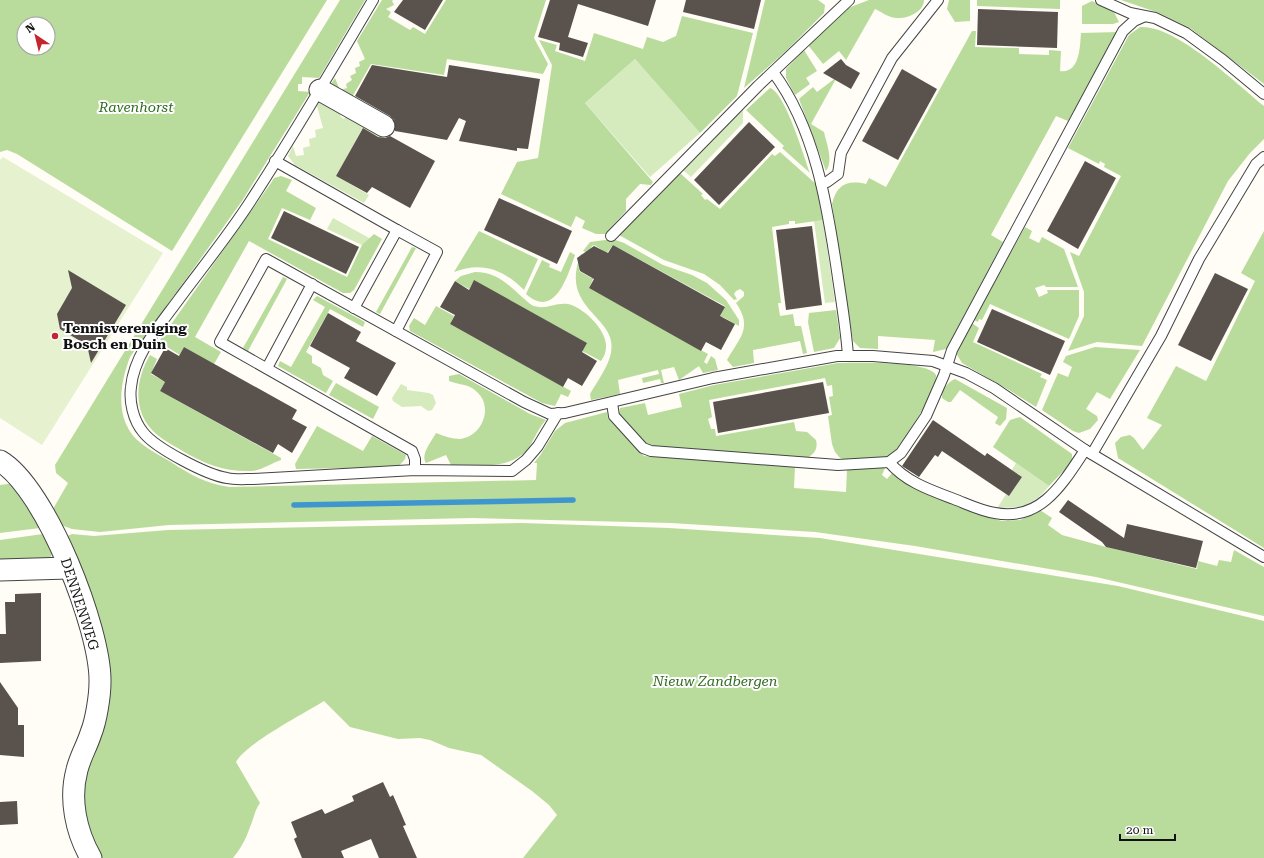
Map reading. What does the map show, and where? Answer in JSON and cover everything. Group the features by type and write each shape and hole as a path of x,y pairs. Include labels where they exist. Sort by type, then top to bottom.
{"street":[{"path":"320,90 384,126"},
{"name":"DENNENWEG","path":"0,461 7,465 35,498 53,528 97,644 100,683 92,732 77,770 74,795 75,816 91,858"},
{"path":"0,570 69,568"}],"lane":[{"path":"373,0 320,90 247,206 160,325 142,353 134,371 130,388 132,406 137,422 148,437 207,472 228,478 291,477 415,470 512,471 526,460 538,446 558,414"},
{"path":"611,236 773,72 849,0"},
{"path":"821,182 827,182 838,174 841,153 892,58 938,0"},
{"path":"1101,0 1143,17 1155,18 1186,33 1223,60 1264,94"},
{"path":"612,403 614,416 643,448 651,451 838,465 888,462 901,453 926,416 947,366 952,350 1123,31 1134,21 1143,17"},
{"path":"773,72 793,105 821,182 831,236 848,356"},
{"path":"888,462 895,470 922,487 993,513 1006,515 1021,514 1036,507 1049,498 1089,452 1161,336 1199,259 1256,164 1264,157"},
{"path":"275,161 437,252 396,331"},
{"path":"354,308 397,230"},
{"path":"415,470 416,459 412,451 220,342 266,260 524,402 550,414 583,410 724,376 837,356 916,358 933,361 966,374 994,388 1089,452 1264,557"},
{"path":"267,368 312,284"}],"green space":[{"name":"Ravenhorst","path":"0,0 327,0 172,251 17,154 7,150 0,152"},
{"path":"340,0 365,0 319,78 302,77 302,84 298,84 298,91 310,92 242,201 130,357 123,380 121,404 123,415 127,426 133,435 149,449 198,478 213,484 229,487 536,480 537,463 534,463 555,431 565,423 607,412 608,418 644,456 795,467 794,488 846,492 847,469 883,467 885,468 882,475 887,479 892,473 982,515 1002,521 1020,520 1040,510 1052,518 1048,525 1062,535 1197,569 1198,561 1217,566 1219,560 1231,562 1234,550 1264,567 1264,616 1096,577 915,546 815,532 671,523 472,518 169,525 100,532 72,529 61,525 53,509 68,483 56,473 55,465"},
{"path":"382,0 393,0 394,5 386,9 391,12 388,17 410,30 413,27 425,34 446,0 546,0 534,38 548,64 543,74 447,59 444,75 371,64 351,99 329,87 335,78 340,90 347,88 346,84 352,80 350,76 356,73 355,68 360,66 359,62 365,59 357,41"},
{"path":"765,0 818,0 825,5 824,13 786,51 744,88"},
{"path":"869,0 924,0 918,11 910,16 901,18 891,17 875,9 846,60 839,51 823,64 808,45 848,8"},
{"path":"949,0 970,0 970,21 955,22 947,9"},
{"path":"977,0 1060,0 1060,9 977,6"},
{"path":"1121,0 1264,0 1264,84 1190,28 1159,13"},
{"path":"1092,1 1114,12 1119,22 1113,24 1082,24 1082,6"},
{"path":"682,16 753,33 737,96 700,133 635,59 585,103 653,182 651,185 640,184 626,199 626,211 605,234 596,234 582,228 585,221 576,216 571,227 501,194 517,162 538,158 552,65 539,40 557,45 555,51 585,61 594,33 643,49 647,37 663,42 676,36"},
{"path":"1140,27 1154,29 1170,35 1187,45 1205,57 1264,106 1264,139 1250,153 1228,181 1142,346 1097,342 1068,351 1084,316 1084,292 1070,252 1079,256 1121,176 1104,167 1105,164 1100,161 1099,164 1068,148 1129,35"},
{"path":"972,31 976,31 975,47 1019,48 1019,54 1049,55 1049,50 1061,51 1060,71 1067,71 1075,64 1078,58 1081,33 1118,32 1068,121 1056,116 991,235 1003,242 946,349 933,352 935,340 878,336 878,349 860,348 853,341 832,204 834,197 844,185 848,183 866,184 869,178 886,187"},
{"path":"804,50 817,71 806,78 810,84 795,95 786,78 786,69"},
{"path":"635,59 700,133 650,177 585,103"},
{"path":"837,77 811,124 824,132 829,157 826,171 799,99 813,87 817,92"},
{"path":"770,88 776,92 788,112 810,173 782,148 784,146 746,110"},
{"path":"322,98 343,110 340,116 344,119 349,113 386,136 383,140 362,129 336,176 369,195 364,203 295,165 288,156 293,146 296,156 304,155 303,148 310,146 309,139 316,137 315,130 323,128 317,106"},
{"path":"743,109 743,123 691,177 683,170"},
{"path":"780,152 816,184 823,220 795,224 795,221 789,221 789,224 772,227 781,303 778,303 780,316 793,314 795,326 801,326 807,353 803,354 800,341 753,350 754,363 733,367 727,360 743,332 744,319 736,303 744,296 744,292 740,289 736,291 734,294 737,299 734,300 720,285 704,274 664,260 619,235 680,173 703,194 701,195 705,200 707,199 720,209 772,154 775,156"},
{"name":"Tennisvereniging Bosch en Duin","path":"3,157 163,253 42,445 0,418 0,160"},
{"path":"281,176 292,180 286,191 316,208 310,220 282,208 268,239 347,277 362,245 374,234 382,239 354,290 350,293 343,293 249,241 195,337 221,352 214,364 184,347 180,355 167,347 162,351 155,347 274,178"},
{"path":"333,218 371,239 362,245 327,229"},
{"path":"823,220 835,302 825,303 814,221"},
{"path":"1025,227 1032,231 1029,238 1039,243 1042,237 1064,249 1078,287 1046,287 1044,285 1035,288 1039,297 1048,293 1047,290 1079,290 1079,316 1069,339 990,304 982,320 979,319 978,322 974,320"},
{"path":"479,231 538,259 524,290 509,277 492,269 474,267 454,272"},
{"path":"1264,231 1264,548 1118,458 1115,443 1121,437 1130,435 1143,450 1162,425 1147,418 1176,366 1206,381 1255,281 1241,273"},
{"path":"613,239 624,243 663,265 692,275 707,283 726,300 739,320 739,326 723,317 720,317 725,306 613,245 607,253 594,245 588,253 583,251 590,242"},
{"path":"412,247 416,248 380,314 376,312"},
{"path":"570,252 575,255 559,292 545,302 536,301 526,294 542,260 550,264 549,267 561,272"},
{"path":"581,254 586,257 579,271 591,278 594,277 589,288 708,354 704,362 707,364 711,356 715,359 718,370 703,373 699,366 679,380 674,367 661,370 664,383 661,383 660,379 643,383 642,378 659,374 658,370 618,380 620,394 591,400 590,394 610,358 611,340 599,320 582,300 577,288 576,273"},
{"path":"475,272 495,276 534,306 543,307 568,304 587,314 603,334 605,340 606,349 601,361 582,351 474,281 469,289 455,281 461,276"},
{"path":"283,277 287,279 248,351 243,348"},
{"path":"317,296 365,322 363,327 330,309 306,352 312,356 312,363 321,368 323,375 333,381 326,393 278,366 280,361 291,367 325,307 313,300"},
{"path":"436,306 454,316 450,324 571,391 568,397 561,394 555,406 542,403 410,331 409,326 414,318 425,325"},
{"path":"836,310 840,338 834,348 814,352 808,322 809,313"},
{"path":"972,323 979,328 973,342 1042,374 1040,377 1047,380 1036,407 962,363 956,353"},
{"path":"1095,347 1140,350 1110,399 1097,392 1086,409 1097,416 1098,420 1090,429 1079,433 1073,431 1042,410 1058,373 1068,377 1072,367 1063,362 1066,356"},
{"path":"150,355 157,359 151,374 165,382 160,391 281,458 281,460 252,471 233,470 206,463 159,436 146,423 139,404 139,384 145,364"},
{"path":"838,363 890,363 920,367 930,370 936,375 932,392 926,403 894,453 889,457 846,460 840,458 835,452 832,444 828,416 832,415 829,397 833,396 832,385 827,386 825,378 709,400 712,417 708,419 711,429 715,429 716,436 794,422 796,431 807,432 816,440 817,446 815,450 812,455 807,458 652,447 644,443 619,415 620,408 645,403 648,415 682,407 679,394 714,385"},
{"path":"459,374 530,414 546,420 540,427 529,447 519,457 500,464 480,466 451,465 446,455 426,463 424,456 425,452 436,433 457,439 468,437 480,427 483,420 485,405 477,392 468,386 449,381 449,376"},
{"path":"955,379 1007,408 1006,419 1000,426 995,423 998,417 960,390 951,402 948,402 942,398 946,387"},
{"path":"336,383 379,407 373,419 329,395"},
{"path":"401,384 407,387 407,390 429,393 433,395 436,403 432,410 428,411 421,406 402,407 393,401 392,398"},
{"path":"1020,417 1072,454 1072,462 1049,486 993,447 1010,420"},
{"path":"317,426 363,451 372,436 406,455 405,459 398,467 296,469 295,464"},
{"path":"1016,463 1049,486 1033,501 1026,504 1013,508 998,507 1006,494 1009,496 1022,477 1012,470"},
{"path":"15,483 40,528 0,533 0,485"},
{"name":"Nieuw Zandbergen","path":"522,523 669,528 820,538 1118,586 1264,621 1264,858 523,858 557,815 549,805 532,791 481,755 449,748 430,740 420,738 398,739 350,727 324,701 263,738 242,755 236,762 260,803 256,809 245,839 233,858 99,858 92,841 81,797 88,763 100,729 65,537 72,534 94,536 168,530"},
{"path":"43,534 52,552 50,560 47,564 0,565 0,540"}],"building":[{"path":"403,0 443,0 425,30 394,12"},
{"path":"550,0 656,0 648,26 578,4 568,37 588,43 583,57 559,50 560,43 538,37"},
{"path":"686,0 761,0 754,29 683,12"},
{"path":"978,9 1058,12 1057,48 977,45"},
{"path":"841,59 846,65 860,73 851,89 823,73"},
{"path":"372,65 447,77 449,65 540,79 528,149 517,148 517,151 459,141 466,121 459,118 447,140 395,131 394,120 390,116 355,96"},
{"path":"902,69 937,89 898,160 862,141"},
{"path":"749,122 775,147 719,205 694,180"},
{"path":"363,128 378,137 385,138 390,136 435,161 410,208 372,187 367,193 336,176"},
{"path":"1085,161 1116,178 1078,249 1047,231"},
{"path":"499,198 572,231 557,264 484,230"},
{"path":"284,211 359,247 346,274 271,238"},
{"path":"812,226 822,305 786,310 776,230"},
{"path":"613,245 725,307 720,316 735,324 721,350 706,342 701,351 589,288 594,279 580,271 577,258 594,246 608,253"},
{"path":"68,270 126,305 91,363 87,345 60,329 57,314 72,288"},
{"path":"1215,273 1248,289 1211,361 1178,345"},
{"path":"474,280 587,343 582,352 597,361 582,386 568,378 563,387 450,324 455,315 440,307 455,281 469,290"},
{"path":"992,309 1065,341 1050,375 977,342"},
{"path":"328,313 361,332 356,341 396,363 377,396 344,378 350,368 310,346"},
{"path":"184,347 297,410 292,419 307,427 292,453 278,444 273,453 160,391 165,382 151,373 165,348 179,356"},
{"path":"823,382 829,413 718,433 713,402"},
{"path":"933,420 985,456 987,453 1022,477 1009,496 942,451 938,457 935,455 919,477 902,466"},
{"path":"1068,500 1124,538 1127,524 1203,541 1196,568 1106,547 1102,542 1059,512"},
{"path":"41,593 41,661 0,663 0,634 6,634 5,602 15,602 15,594"},
{"path":"0,682 18,708 18,725 24,725 24,757 0,755"},
{"path":"383,782 390,797 393,795 406,825 403,826 417,858 379,858 371,839 341,851 344,858 302,858 294,839 297,837 291,822 322,809 325,814 354,801 352,796"},
{"path":"17,801 18,824 0,825 0,802"}],"waterway":[{"path":"294,505 573,500"}],"place":[{"name":"Tennisvereniging Bosch en Duin","path":"55,336"}]}
